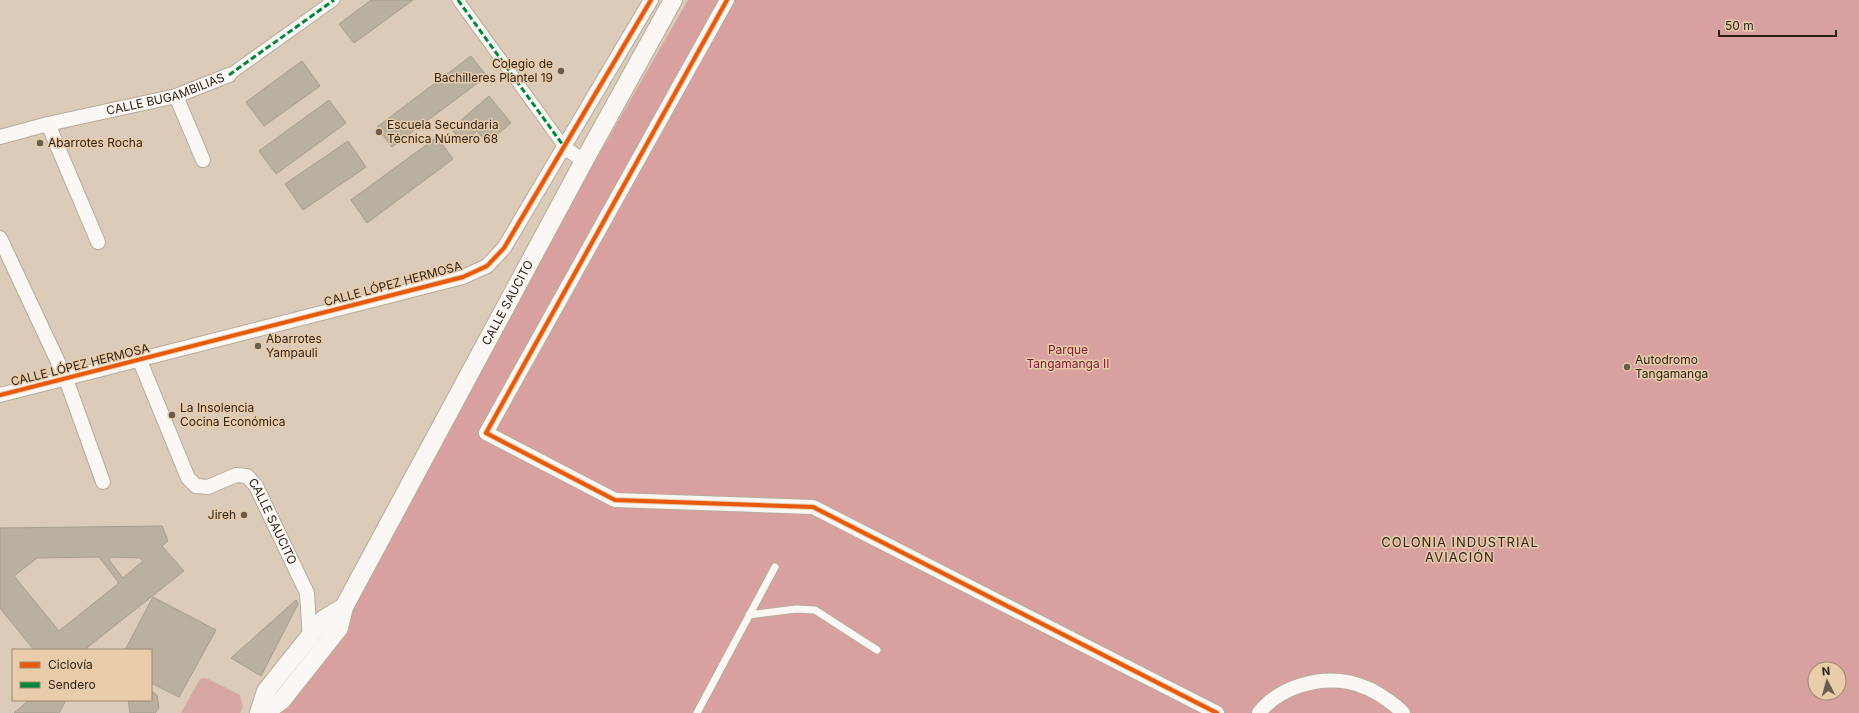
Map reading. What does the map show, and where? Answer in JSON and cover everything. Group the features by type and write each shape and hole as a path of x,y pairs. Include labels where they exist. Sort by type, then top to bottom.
{"street":[{"name":"CALLE BUGAMBILIAS","path":"0,137 48,124 176,96 229,75 334,0"},
{"path":"458,0 565,148 584,161"},
{"name":"CALLE LÓPEZ HERMOSA","path":"0,395 140,361 463,277 487,266 504,248 565,148 651,0"},
{"name":"CALLE SAUCITO","path":"264,713 282,700 306,668 340,628 344,607 584,161 674,0"},
{"path":"727,0 486,433 615,500 813,507 1217,713"},
{"path":"176,96 203,160"},
{"path":"48,124 98,242"},
{"path":"0,238 4,258 66,379 103,482"},
{"name":"CALLE SAUCITO","path":"140,361 188,478 196,486 208,487 236,475 247,476 256,486 307,593 310,636 306,668"},
{"path":"259,713 266,691 310,636 324,619 344,607"},
{"path":"1259,713 1263,708 1288,690 1317,681 1348,682 1376,692 1403,713"}],"lane":[{"path":"697,713 775,567"},
{"path":"750,615 796,609 815,610 877,650"}],"shaded area":[{"path":"203,678 240,695 243,707 240,713 181,713 200,679"}],"green space":[{"name":"Parque Tangamanga II","path":"688,0 1859,0 1859,713 277,713"}],"building":[{"path":"371,0 413,0 354,43 339,24"},
{"path":"471,56 487,76 392,147 377,127"},
{"path":"302,61 320,86 264,126 246,102"},
{"path":"489,96 511,123 487,143 477,131 463,143 451,129"},
{"path":"329,100 346,123 276,174 259,151"},
{"path":"437,137 453,159 367,223 351,200"},
{"path":"348,141 366,167 303,210 285,184"},
{"path":"162,526 168,541 162,546 184,571 85,649 33,649 0,608 0,528","holes":["99,557 119,583 59,631 14,576 37,558","111,557 140,558 143,561 123,578 109,560"]},
{"path":"153,597 216,630 179,697 152,684 152,649 126,649"},
{"path":"296,600 298,604 261,676 231,658"},
{"path":"152,692 157,695 159,708 155,713 130,713 128,701 152,701"},
{"path":"28,701 65,701 59,713 14,713"}],"marked path":[{"path":"229,75 334,0"},
{"path":"458,0 565,148"}],"cycle path":[{"path":"0,395 463,277 487,266 504,248 651,0"},
{"path":"727,0 486,433 615,500 813,507 1217,713"}],"place":[{"name":"Colegio de Bachilleres Plantel 19","path":"561,71"},
{"name":"Escuela Secundaria Técnica Número 68","path":"379,132"},
{"name":"Abarrotes Rocha","path":"40,143"},
{"name":"Abarrotes Yampauli","path":"258,346"},
{"name":"Autodromo Tangamanga","path":"1627,367"},
{"name":"La Insolencia Cocina Económica","path":"172,415"},
{"name":"Jireh","path":"244,515"}],"district":[{"name":"COLONIA INDUSTRIAL AVIACIÓN","path":"1460,550"}]}
